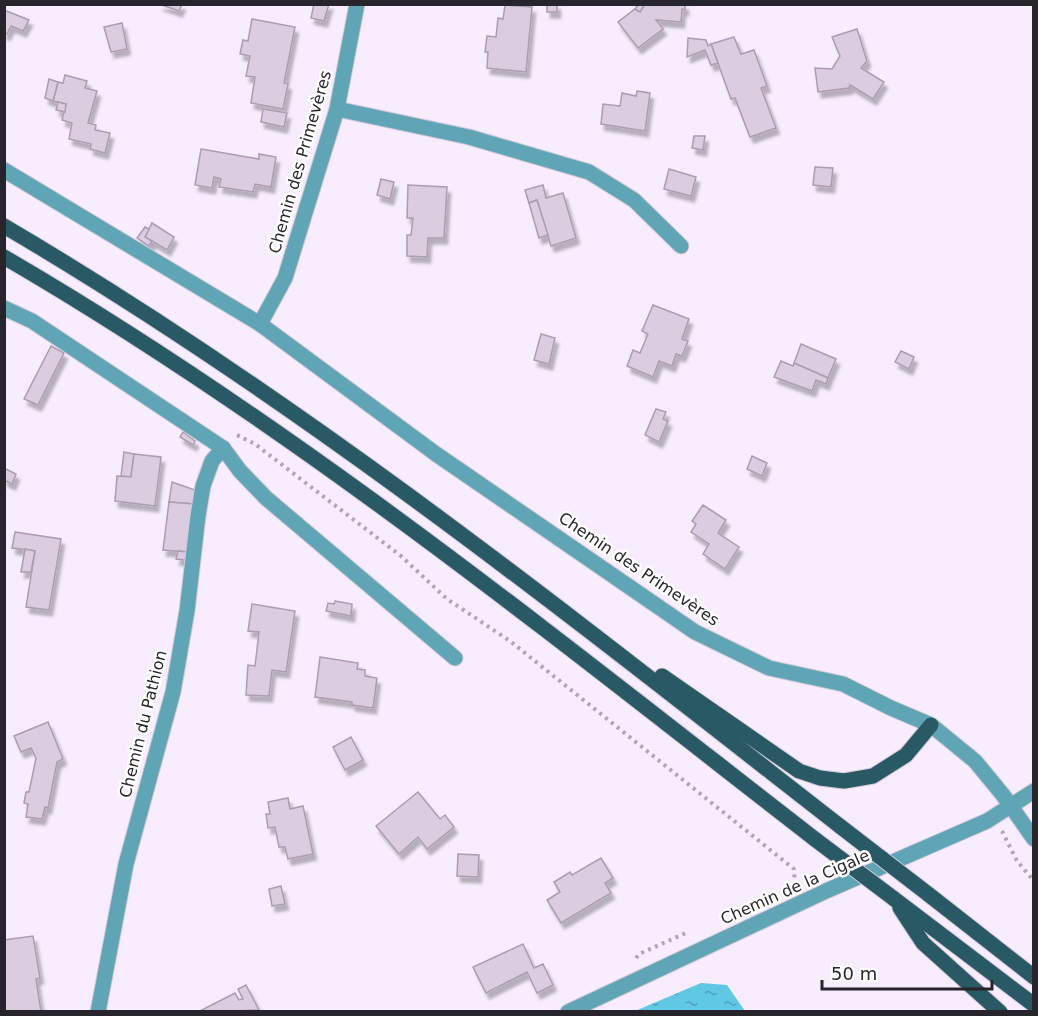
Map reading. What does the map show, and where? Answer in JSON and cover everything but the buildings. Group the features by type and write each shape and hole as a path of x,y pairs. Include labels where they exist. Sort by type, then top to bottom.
{"main road":[{"path":"4,226 76,268 283,404 521,578 799,771 820,778 844,781 873,776 906,755 931,725"},
{"path":"4,258 78,301 267,424 472,573 816,840 1034,1005"},
{"path":"521,578 1034,977"},
{"path":"893,898 923,943 1000,1011"}],"street":[{"name":"Chemin des Primevères","path":"261,324 285,278 337,109 357,4"},
{"path":"337,109 469,137 589,172 634,200 681,246"},
{"name":"Chemin des Primevères","path":"4,170 261,324 436,454 695,632 769,668 843,684 931,725 975,760 1004,811 1034,839"},
{"path":"4,308 32,321 223,448 240,471 266,498 455,658"},
{"name":"Chemin du Pathion","path":"98,1011 126,864 173,692 188,611 196,528 203,486 212,461 223,448"},
{"name":"Chemin de la Cigale","path":"567,1011 826,891 922,851 1004,811 1034,791"}],"path":[{"path":"229,431 255,444 365,528 401,556 447,599 510,641 794,869 795,885 785,889"},
{"path":"1004,811 1002,831 1017,861 1034,880"},
{"path":"633,963 639,954 691,931"}],"water":[{"path":"701,983 727,985 745,1011 635,1011"}]}
